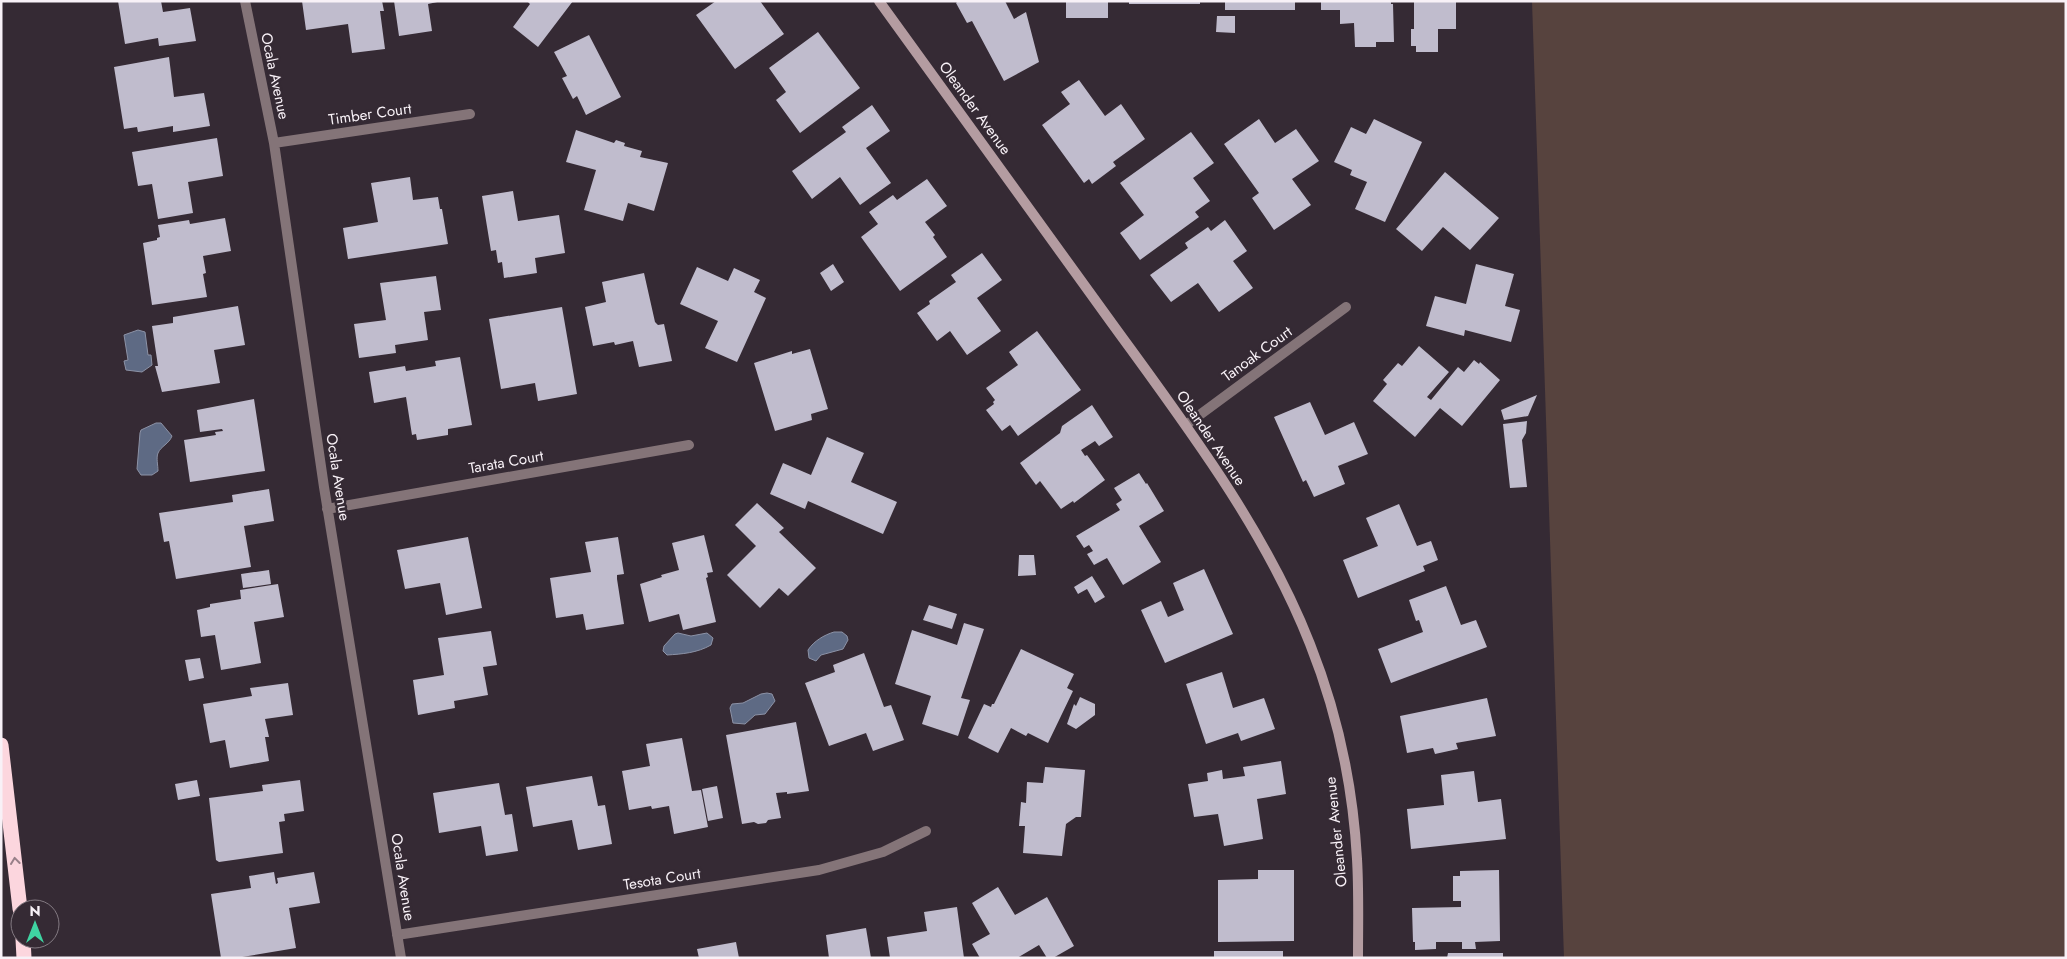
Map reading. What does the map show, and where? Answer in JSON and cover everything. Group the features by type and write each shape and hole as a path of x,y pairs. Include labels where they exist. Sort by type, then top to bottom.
{"highway":[{"path":"1,745 19,899"}],"street":[{"name":"Ocala Avenue","path":"245,1 274,143 328,509 401,958"},
{"name":"Oleander Avenue","path":"879,1 1186,425 1247,519 1284,583 1314,656 1332,710 1350,787 1357,859 1358,958"},
{"name":"Timber Court","path":"274,143 470,114"},
{"name":"Tanoak Court","path":"1186,425 1346,307"},
{"name":"Tarata Court","path":"328,509 689,445"},
{"name":"Tesota Court","path":"397,935 820,870 883,852 926,831"}],"shaded area":[{"path":"1532,1 2066,1 2066,958 1564,958"}],"water":[{"path":"138,330 145,332 148,355 151,355 152,365 142,372 126,370 124,361 128,360 124,335"},
{"path":"156,423 161,423 172,436 158,453 158,471 152,475 141,475 137,469 140,433 141,430"},
{"path":"834,632 842,632 847,636 848,640 843,649 821,655 816,661 809,658 808,650 813,644"},
{"path":"678,633 691,636 707,633 713,638 711,645 700,650 684,654 667,655 663,651 664,646"},
{"path":"767,693 772,694 775,701 765,714 755,715 745,724 733,723 730,708 732,704 743,703"}],"building":[{"path":"118,1 161,1 163,12 190,8 196,41 159,46 158,38 125,44"},
{"path":"302,1 382,1 384,11 380,11 385,49 352,53 348,24 306,30"},
{"path":"394,1 442,1 428,4 432,31 399,36"},
{"path":"527,1 573,1 538,47 513,27 530,4"},
{"path":"716,1 760,1 784,34 735,69 696,15"},
{"path":"958,1 1005,1 1014,19 1026,12 1039,62 1004,81 972,21 967,23 956,3"},
{"path":"1066,1 1108,1 1108,18 1066,18"},
{"path":"1129,1 1200,1 1200,4 1129,4"},
{"path":"1225,1 1295,1 1295,10 1225,10"},
{"path":"1321,1 1391,1 1391,4 1393,4 1394,42 1376,42 1376,47 1355,47 1354,23 1340,24 1340,10 1321,10"},
{"path":"1414,1 1456,1 1456,29 1438,29 1438,52 1416,52 1416,46 1411,46 1411,29 1414,29"},
{"path":"1217,16 1235,16 1235,33 1216,32"},
{"path":"818,32 860,88 800,133 776,100 786,92 769,68"},
{"path":"589,35 621,97 586,115 577,96 573,99 562,78 567,76 554,52"},
{"path":"169,57 174,97 204,93 210,126 173,132 173,126 138,132 137,127 124,129 114,67"},
{"path":"1079,80 1105,116 1121,104 1145,139 1113,162 1116,166 1092,184 1089,179 1084,183 1042,125 1070,104 1061,92"},
{"path":"872,105 890,131 866,148 891,183 860,205 840,177 812,199 792,171 846,132 842,127"},
{"path":"1259,119 1275,143 1296,129 1319,161 1292,179 1311,205 1274,230 1252,198 1259,193 1224,144"},
{"path":"1374,119 1422,142 1385,222 1355,209 1367,182 1350,175 1352,170 1334,162 1351,127 1366,134"},
{"path":"576,130 614,143 616,140 625,143 624,146 642,151 640,157 668,163 654,211 628,203 623,221 584,210 596,170 566,162"},
{"path":"1191,132 1214,163 1193,178 1210,201 1195,212 1199,217 1140,260 1120,233 1144,215 1120,183"},
{"path":"217,138 223,176 188,182 193,213 158,219 152,184 138,186 132,152"},
{"path":"1445,172 1499,218 1470,250 1443,227 1422,251 1396,229"},
{"path":"410,177 413,200 438,197 448,244 348,259 343,228 378,222 371,183"},
{"path":"927,179 947,206 925,222 935,235 933,237 947,257 900,291 861,237 878,224 869,212 893,195 897,200"},
{"path":"513,191 518,221 559,215 565,253 535,258 537,273 504,278 502,262 498,263 496,250 491,251 482,196"},
{"path":"225,218 231,251 203,256 206,273 203,274 207,297 152,305 143,243 157,240 160,237 158,225 189,220 190,224"},
{"path":"1225,220 1247,251 1233,261 1253,288 1219,312 1198,283 1171,302 1150,275 1188,248 1185,243 1208,227 1211,231"},
{"path":"982,253 1002,280 977,298 1001,331 967,355 950,331 937,341 917,313 930,304 929,301 956,282 951,275"},
{"path":"833,264 844,282 831,291 820,273"},
{"path":"1476,264 1514,274 1505,306 1520,310 1511,342 1465,330 1464,336 1426,326 1435,296 1466,304"},
{"path":"697,267 728,281 734,268 760,280 754,292 766,298 737,362 705,348 718,321 680,304"},
{"path":"644,273 655,322 658,325 664,324 672,361 639,367 633,341 615,345 614,342 593,346 585,307 606,302 602,282"},
{"path":"436,276 441,310 424,312 428,340 395,345 396,353 359,358 354,324 386,320 380,283"},
{"path":"238,306 245,345 214,350 220,383 162,392 155,366 158,366 152,326 173,323 173,317"},
{"path":"562,307 577,394 538,401 535,383 501,389 489,319"},
{"path":"1037,331 1081,390 1018,436 1010,425 1002,431 986,410 994,404 995,400 986,388 1018,365 1009,352"},
{"path":"1419,346 1449,372 1427,397 1431,400 1458,367 1464,372 1474,360 1479,364 1480,362 1500,380 1462,426 1440,408 1415,437 1373,401 1387,384 1383,380 1398,363 1402,366"},
{"path":"810,349 828,409 811,414 812,420 775,431 754,363 792,351 792,354"},
{"path":"460,357 472,425 448,429 448,435 417,440 416,434 412,435 406,397 374,403 369,372 405,366 406,371 436,366 435,361"},
{"path":"1537,395 1528,416 1504,420 1501,410"},
{"path":"254,399 265,471 190,482 184,440 216,435 215,432 223,431 222,429 200,432 197,410"},
{"path":"1310,402 1325,435 1354,422 1368,454 1338,466 1345,484 1314,497 1306,480 1303,482 1274,417"},
{"path":"1092,405 1113,437 1099,446 1095,441 1081,450 1085,456 1087,455 1105,480 1074,503 1073,501 1061,509 1040,481 1036,485 1020,463 1060,433 1062,426"},
{"path":"1527,421 1526,433 1522,440 1527,487 1510,488 1503,424"},
{"path":"827,437 864,453 851,482 897,502 883,534 808,501 805,509 770,494 783,463 811,475"},
{"path":"1139,473 1164,511 1139,526 1161,562 1123,585 1107,558 1094,565 1087,554 1093,551 1089,545 1084,548 1076,536 1120,510 1116,504 1122,500 1114,488"},
{"path":"269,489 274,521 244,526 251,567 176,579 169,541 164,542 159,513 233,502 232,495"},
{"path":"757,503 784,528 779,532 816,568 788,596 779,588 760,608 727,575 756,546 735,525"},
{"path":"1399,504 1417,546 1431,541 1438,560 1423,566 1425,571 1358,598 1343,560 1378,546 1366,518"},
{"path":"704,535 713,572 707,573 708,577 706,578 716,622 683,630 679,614 649,622 640,584 679,570 672,543"},
{"path":"468,537 482,608 446,615 440,583 405,589 397,550"},
{"path":"618,537 624,574 617,575 617,579 624,624 586,630 583,614 556,618 550,578 591,572 585,542"},
{"path":"1019,555 1034,555 1036,575 1018,576"},
{"path":"1204,569 1233,634 1165,663 1141,610 1161,601 1168,617 1184,610 1173,583"},
{"path":"269,570 271,584 243,588 241,574"},
{"path":"1092,576 1105,597 1095,603 1087,589 1078,594 1074,587"},
{"path":"278,584 284,617 254,622 261,663 221,670 215,635 201,637 197,610 210,607 210,604 241,599 240,590"},
{"path":"1446,586 1461,625 1476,620 1487,647 1391,683 1378,649 1423,632 1419,620 1416,621 1409,600"},
{"path":"929,605 957,614 952,629 923,620"},
{"path":"964,623 984,629 961,698 970,700 958,736 922,724 931,696 895,684 912,630 957,645"},
{"path":"491,631 497,665 483,667 488,695 454,701 455,708 418,715 413,680 444,675 438,638"},
{"path":"1021,649 1074,674 1067,688 1073,691 1048,743 1028,733 1026,736 1011,728 998,753 968,738 984,704 991,707 994,704"},
{"path":"864,653 884,707 891,705 904,740 873,751 866,733 829,746 805,683 835,672 833,665"},
{"path":"200,658 204,678 189,681 185,660"},
{"path":"1222,672 1233,708 1264,698 1275,729 1241,741 1238,733 1206,744 1186,684"},
{"path":"288,683 293,715 265,719 269,737 265,737 269,761 230,768 225,740 210,743 203,704 252,696 250,688"},
{"path":"1080,697 1095,704 1095,715 1076,729 1067,724 1074,704 1076,706"},
{"path":"1487,698 1496,736 1456,743 1458,749 1435,754 1433,748 1407,753 1400,716"},
{"path":"796,722 809,791 787,794 787,792 776,793 781,818 768,820 766,823 742,824 726,735"},
{"path":"682,738 692,791 701,790 708,827 674,834 669,806 652,809 651,806 629,810 622,771 650,766 646,744"},
{"path":"1281,761 1286,794 1257,799 1263,839 1224,846 1218,814 1194,817 1188,784 1208,781 1207,773 1222,770 1223,779 1245,776 1243,767"},
{"path":"1045,767 1085,770 1081,817 1076,817 1066,824 1062,856 1023,853 1025,826 1019,826 1021,802 1026,803 1027,782 1043,783"},
{"path":"1474,771 1478,802 1501,799 1506,839 1411,849 1407,809 1444,805 1441,775"},
{"path":"592,776 598,806 605,805 612,844 578,850 572,820 533,827 526,787"},
{"path":"197,780 200,796 178,800 175,784"},
{"path":"300,780 304,811 284,814 285,821 279,822 283,853 219,862 216,860 209,798 263,791 262,785"},
{"path":"499,783 505,815 512,814 518,851 486,856 481,826 439,833 433,793"},
{"path":"717,786 723,818 708,821 702,789"},
{"path":"1258,870 1294,870 1294,941 1218,942 1218,880 1258,879"},
{"path":"1499,870 1500,941 1475,942 1476,949 1462,949 1462,942 1436,942 1436,949 1415,950 1412,908 1461,907 1461,901 1453,901 1453,876 1460,876 1460,871"},
{"path":"274,872 276,884 278,883 277,878 314,872 320,903 289,908 296,948 236,958 221,958 211,894 251,888 249,876"},
{"path":"998,887 1015,915 1047,897 1074,946 1053,958 1047,958 1039,945 1017,958 980,958 972,944 990,934 972,903"},
{"path":"957,907 964,958 890,958 887,937 927,931 924,912"},
{"path":"866,928 871,958 829,958 826,935"},
{"path":"736,942 739,958 699,958 697,949"},
{"path":"1214,951 1283,951 1283,958 1214,958"},
{"path":"1448,953 1503,953 1503,958 1447,958"}]}
